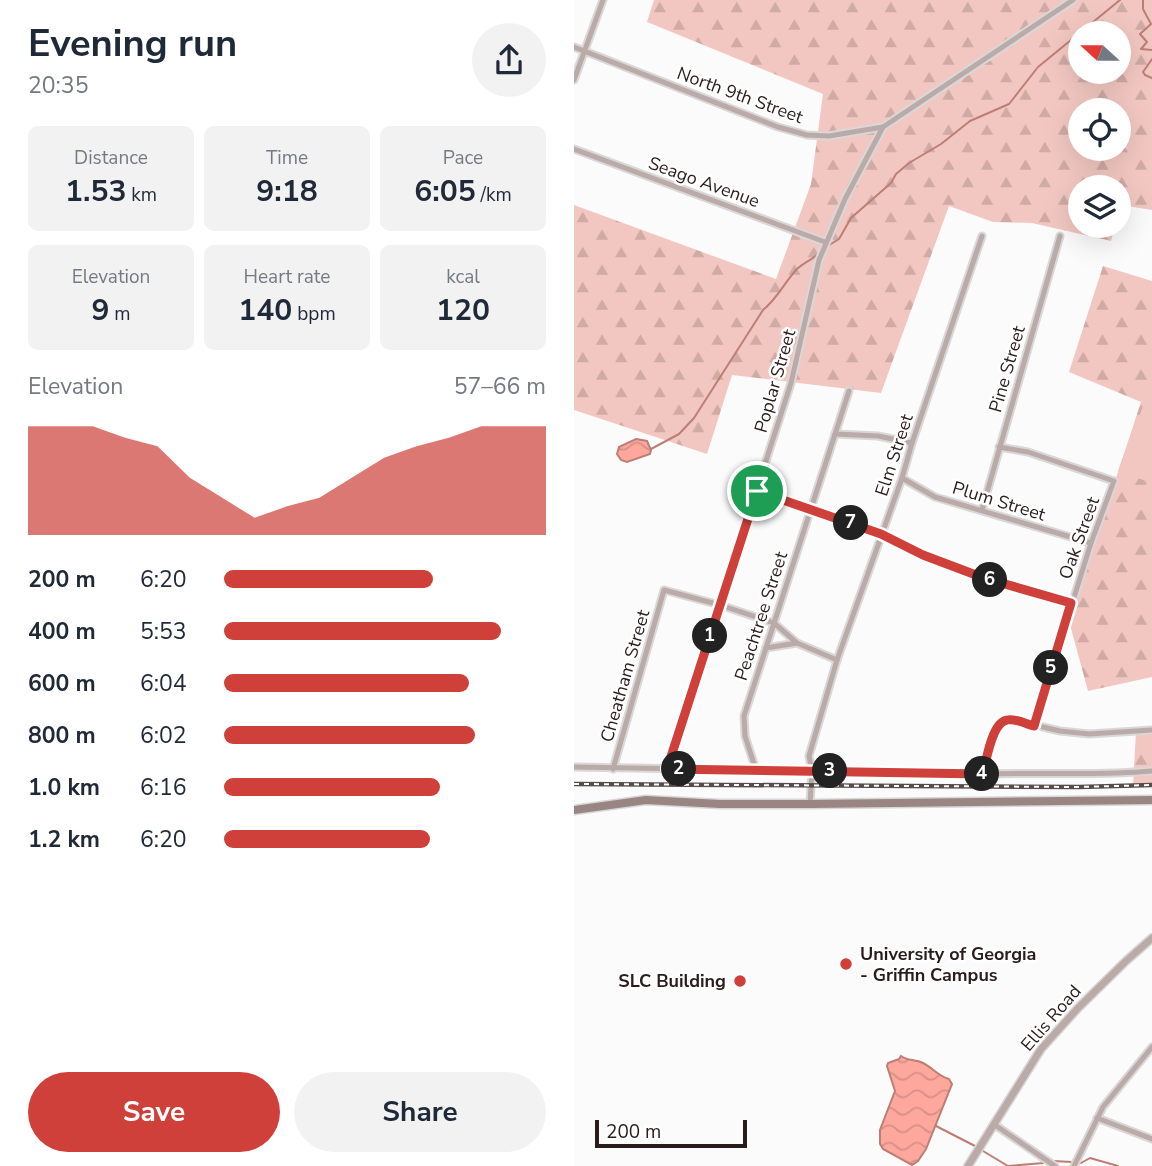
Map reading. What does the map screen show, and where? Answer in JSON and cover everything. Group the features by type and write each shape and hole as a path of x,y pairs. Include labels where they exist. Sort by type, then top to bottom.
{"main road":[{"path":"574,810 646,800 720,804 810,804 1152,800"}],"street":[{"path":"574,80 603,0"},
{"name":"North 9th Street","path":"574,47 778,127 807,135 829,136 883,127 1073,0"},
{"name":"Poplar Street","path":"667,769 791,383 814,276 825,242 883,127"},
{"name":"Seago Avenue","path":"574,149 825,242"},
{"name":"Elm Street","path":"810,804 812,771 809,756 836,660 902,478 982,236"},
{"name":"Pine Street","path":"982,510 1060,236"},
{"name":"Peachtree Street","path":"757,770 743,726 849,391"},
{"path":"835,434 878,436 912,443"},
{"name":"Oak Street","path":"999,447 1028,452 1114,481 1071,603 1034,726"},
{"name":"Plum Street","path":"902,478 935,497 1091,543"},
{"path":"757,491 881,534 923,555 984,578 1071,603"},
{"name":"Cheatham Street","path":"613,769 664,590 720,605"},
{"path":"720,605 774,623 797,643 836,660"},
{"path":"766,648 797,643"},
{"path":"983,774 996,728 1002,721 1009,719 1034,726 1089,734 1152,730"},
{"path":"574,768 983,774 1152,771"},
{"name":"Ellis Road","path":"968,1166 1041,1049 1078,1007 1152,938"},
{"path":"1074,1166 1110,1097 1152,1047"},
{"path":"1097,1118 1152,1139"},
{"path":"995,1125 1055,1166"}],"green space":[{"path":"654,0 1152,0 1152,210 1131,207 1131,175 1068,175 1068,231 1032,223 993,222 949,206 881,393 732,375 707,454 574,410 574,205 776,279 811,184 823,94 647,22"},
{"path":"1103,266 1152,281 1152,677 1088,691 1069,621 1141,402 1069,372"},
{"path":"1152,383 1152,483 1118,471"},
{"path":"1152,729 1152,787 1133,787 1136,731"}],"water":[{"path":"636,439 647,441 650,454 627,462 621,460 617,454 619,447"},
{"path":"901,1056 923,1063 949,1079 952,1084 926,1149 912,1165 883,1149 880,1144 880,1130 895,1091 887,1066"}],"waterway":[{"path":"826,247 839,239 851,218 891,183 896,174 909,163 941,144 970,121 1009,104 1038,67 1120,0"},
{"path":"1143,0 1143,9 1151,24 1140,34 1147,42 1141,49 1152,50"},
{"path":"1152,59 1143,72 1152,78"},
{"path":"651,449 679,434 694,418 763,310 797,269 817,255"},
{"path":"936,1126 975,1146"},
{"path":"983,1151 1008,1166 1044,1163"},
{"path":"1081,1163 1090,1158 1118,1166"},
{"path":"1053,1161 1072,1162"}],"railway":[{"path":"574,784 1079,787 1152,785"}],"place":[{"name":"University of Georgia - Griffin Campus","path":"846,964"},
{"name":"SLC Building","path":"740,981"}],"route":[{"path":"757,491 881,534 923,555 984,578 1071,603 1034,726 1009,719 1002,721 996,728 983,774 667,769 757,491"}]}
